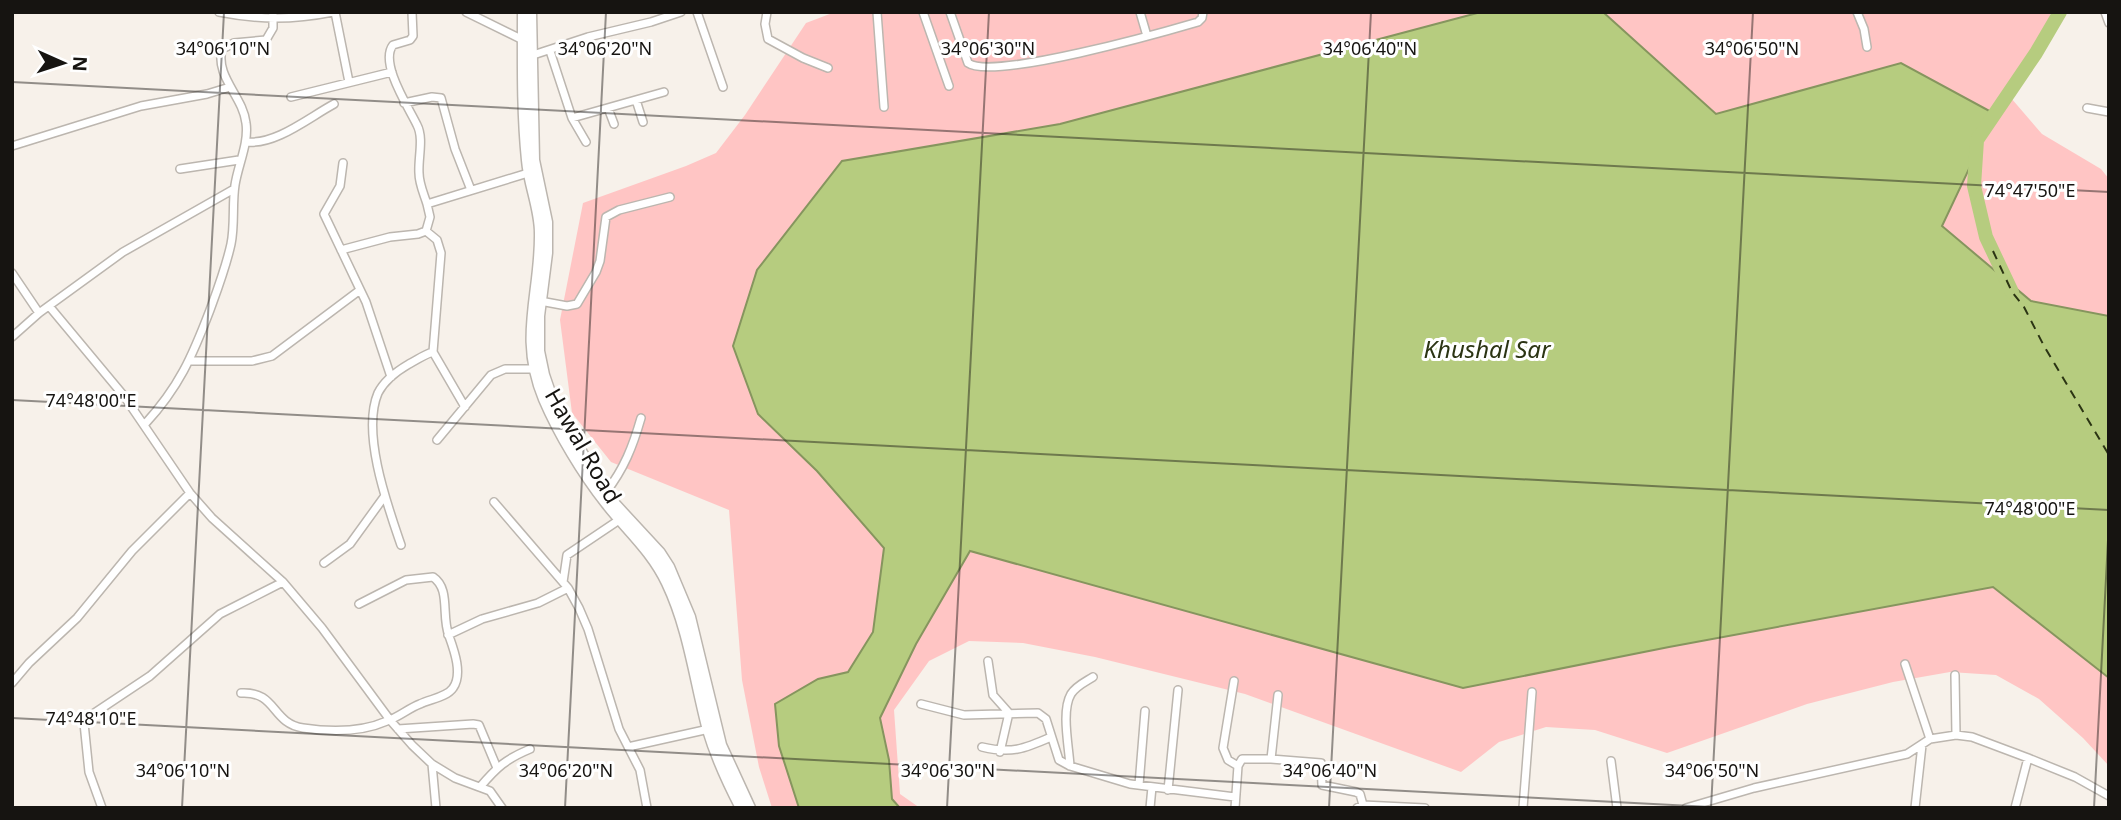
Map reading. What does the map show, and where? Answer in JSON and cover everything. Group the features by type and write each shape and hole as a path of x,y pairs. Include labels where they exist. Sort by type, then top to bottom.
{"main road":[{"name":"Hawal Road","path":"523,12 534,160 546,210 547,230 547,253 540,301 538,369 555,407 618,515"},
{"name":"Hawal Road","path":"531,12 524,136 528,173 540,230 531,316 545,402 584,472 646,548 667,583 683,627 712,728 750,808"},
{"name":"Hawal Road","path":"712,728 715,751 741,808"}],"street":[{"path":"219,12 252,19 334,12 349,82"},
{"path":"412,12 413,36 390,48 392,72 404,103 418,126 419,180 430,217 426,231"},
{"path":"466,12 523,40"},
{"path":"527,57 681,12"},
{"path":"697,12 723,87"},
{"path":"767,12 765,24 768,39 828,68"},
{"path":"878,12 884,107"},
{"path":"923,12 949,86"},
{"path":"950,12 968,62 976,67 1043,60 1147,37 1198,22 1203,12"},
{"path":"1140,12 1147,37"},
{"path":"1857,12 1867,47"},
{"path":"2105,12 2109,23"},
{"path":"145,424 174,389 191,361 224,271 232,241 234,189 239,160 246,142 247,124 242,106 223,71 220,56 222,49 234,43 266,40 271,35 273,16"},
{"path":"550,51 572,118 586,142"},
{"path":"291,97 392,72"},
{"path":"12,146 141,106 230,87"},
{"path":"572,118 664,92"},
{"path":"404,103 432,97 441,98 455,149 471,190"},
{"path":"636,100 643,122"},
{"path":"246,142 264,141 279,135 334,104"},
{"path":"608,108 614,124"},
{"path":"2087,108 2109,112"},
{"path":"180,169 239,160"},
{"path":"343,163 340,186 324,214 360,290 391,377"},
{"path":"427,204 528,173"},
{"path":"12,337 39,313 144,239 234,189"},
{"path":"540,301 567,306 576,304 596,272 606,217 611,212 670,197"},
{"path":"341,250 379,239 426,231"},
{"path":"426,231 437,240 441,254 433,352 465,407"},
{"path":"12,273 39,313"},
{"path":"191,361 252,361 272,356 360,290"},
{"path":"49,306 145,424 190,493 212,518 283,582 322,628 398,729 432,764 455,778 490,791 502,808"},
{"path":"401,545 384,497 374,432 375,409 378,394 391,377 405,366 433,352"},
{"path":"437,440 491,374 505,369 538,369"},
{"path":"606,492 624,467 641,418"},
{"path":"12,683 29,663 77,618 132,551 190,493"},
{"path":"324,563 349,544 384,497"},
{"path":"494,502 565,585 588,629 619,729 640,770 647,808"},
{"path":"565,585 566,555 618,515"},
{"path":"241,693 261,696 282,718 296,726 358,729 390,720 453,689 457,669 444,616 441,583 433,577 406,580 359,604"},
{"path":"102,808 86,757 84,723 87,718 150,676 220,614 283,582"},
{"path":"448,635 504,611 538,603 565,585"},
{"path":"988,661 993,695 1009,713"},
{"path":"1905,664 1930,739"},
{"path":"1955,675 1956,735"},
{"path":"1070,766 1066,711 1068,701 1072,692 1093,677"},
{"path":"1234,681 1223,748 1228,760 1238,766"},
{"path":"1168,790 1178,690"},
{"path":"1523,808 1532,692"},
{"path":"1271,759 1278,695"},
{"path":"921,704 964,715 1042,715 1059,760 1070,766 1139,785 1235,797"},
{"path":"1139,785 1145,711"},
{"path":"1000,752 1009,713"},
{"path":"398,729 479,725 497,768"},
{"path":"628,747 712,728"},
{"path":"1685,808 1777,782 1907,754 1930,739 1956,735 1972,737 2028,758 2075,777 2109,796"},
{"path":"982,747 1000,752 1023,749 1051,737"},
{"path":"1915,808 1922,745"},
{"path":"480,787 508,759 530,749"},
{"path":"2015,808 2028,758"},
{"path":"1235,808 1238,766 1242,759 1271,759 1321,763 1322,785 1360,794 1360,806 1425,808"},
{"path":"1611,761 1616,808"},
{"path":"432,764 436,808"},
{"path":"1150,808 1152,787"}],"shaded area":[{"name":"Khushal Sar","path":"835,12 2051,12 2044,39 2005,91 2042,134 2101,169 2109,179 2109,766 2083,738 2039,699 1996,675 1950,672 1893,682 1807,704 1667,753 1595,730 1546,727 1499,742 1461,772 1245,694 1095,657 1023,643 969,641 929,661 894,710 900,794 920,808 772,808 759,767 742,680 729,510 611,462 572,413 560,320 583,203 716,153 745,115 806,23"}],"water":[{"name":"Khushal Sar","path":"1481,12 1603,12 1716,114 1901,63 1995,114 1942,226 2031,301 2109,316 2109,678 1993,587 1463,688 970,551 916,644 880,718 889,760 892,799 900,808 799,808 779,746 775,704 818,679 848,672 873,632 884,548 817,471 758,414 733,346 757,270 842,161 1060,124"}],"waterway":[{"path":"2012,292 1986,237 1974,186 1977,140 2036,53 2060,12"}],"ferry route":[{"path":"1993,251 2012,292 2024,307 2109,455"}]}
